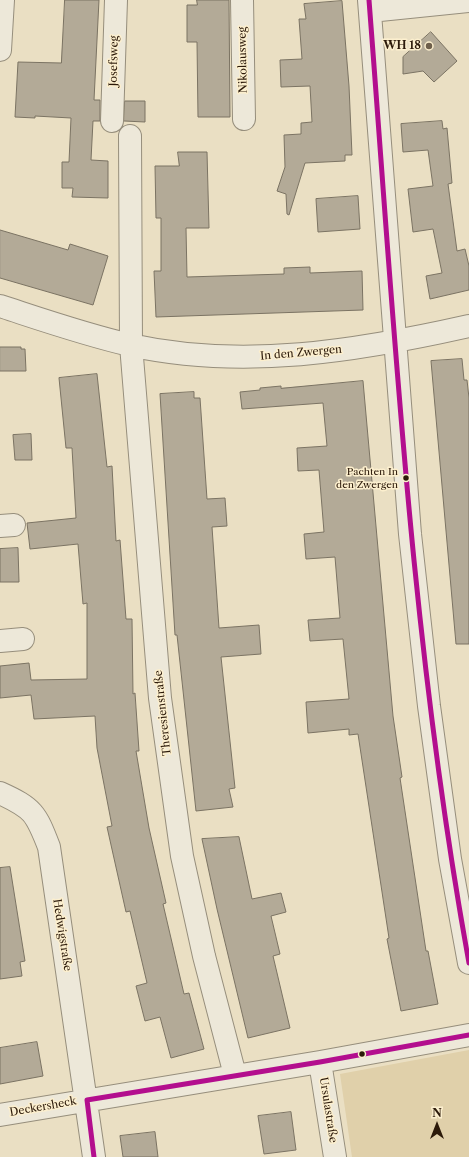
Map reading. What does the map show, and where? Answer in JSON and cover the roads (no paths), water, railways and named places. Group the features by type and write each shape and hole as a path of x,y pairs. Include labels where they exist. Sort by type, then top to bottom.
{"street":[{"path":"0,50 3,0"},
{"name":"Josefsweg","path":"112,121 116,0"},
{"name":"Nikolausweg","path":"242,0 244,119"},
{"path":"469,1 369,6 410,534 429,706 450,859 469,963"},
{"path":"130,136 131,345"},
{"name":"In den Zwergen","path":"0,306 62,326 131,345 205,354 256,357 327,352 395,342 469,326"},
{"name":"Theresienstraße","path":"131,345 160,698 171,784 182,856 202,949 235,1075"},
{"path":"0,641 23,639"},
{"name":"Hedwigstraße","path":"0,793 24,804 39,821 49,847 87,1100 94,1157"},
{"name":"Deckersheck","path":"0,1115 320,1062 469,1035"},
{"name":"Ursulastraße","path":"320,1062 335,1157"}],"place":[{"name":"WH 18","path":"429,46"},
{"name":"Pachten In den Zwergen","path":"406,478"}]}
